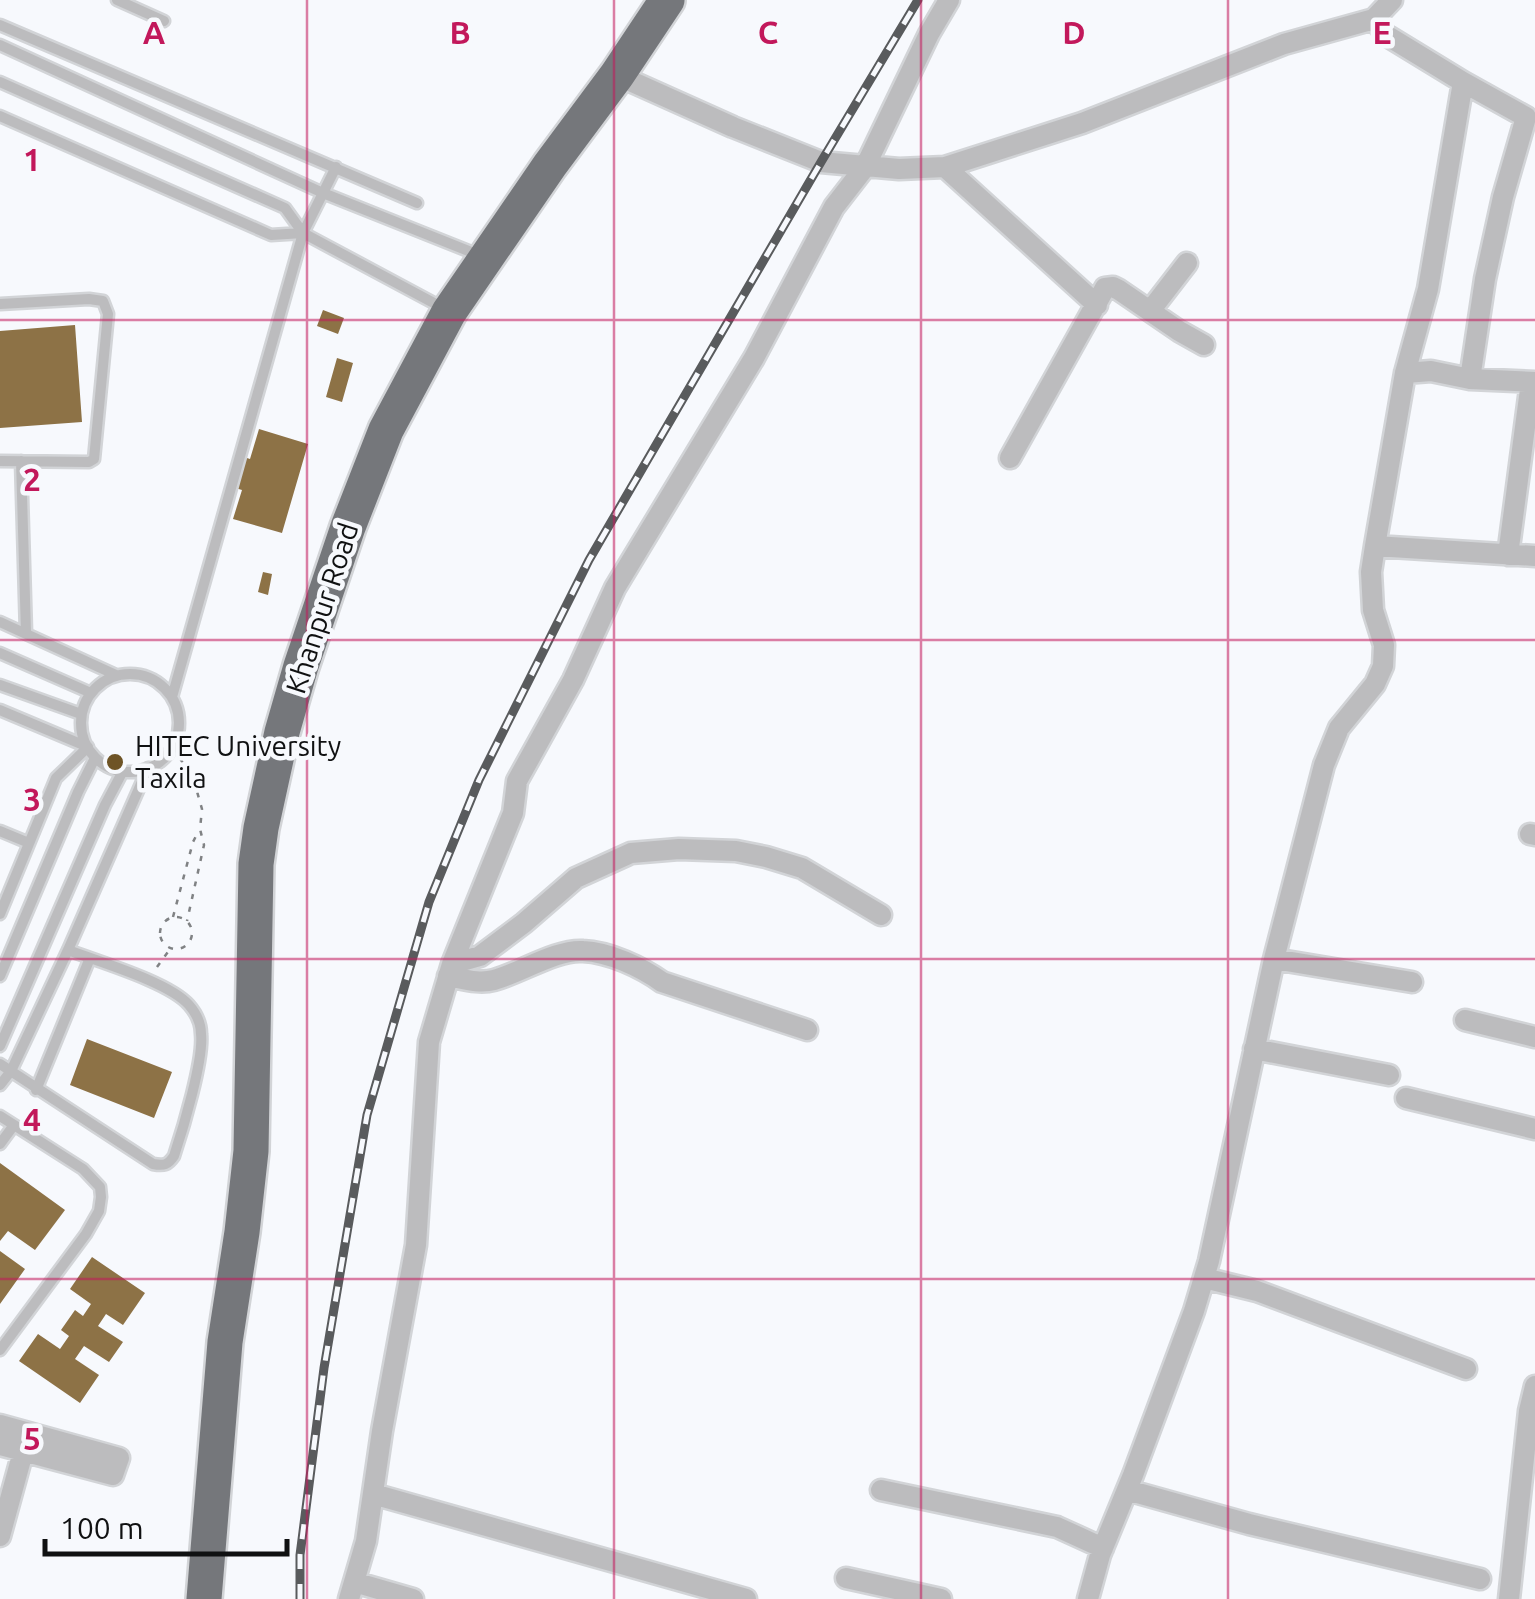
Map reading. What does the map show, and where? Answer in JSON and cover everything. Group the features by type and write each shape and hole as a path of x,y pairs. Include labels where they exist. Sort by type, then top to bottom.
{"highway":[{"name":"Khanpur Road","path":"204,1599 225,1342 250,1151 256,864 260,828 282,732 317,615 386,430 449,312 667,0"}],"street":[{"path":"413,1599 352,1590 366,1541 416,1244 429,1042 450,970 513,812 517,782 573,680 614,588 754,358 834,207 865,167 928,34 949,0"},
{"path":"617,75 821,162 945,168 1082,124 1284,44 1374,19 1392,0"},
{"path":"1374,19 1386,35 1526,117 1485,279 1470,379"},
{"path":"1088,1599 1103,1548 1204,1278 1274,959 1324,765 1339,728 1376,684 1383,666 1384,645 1373,610 1374,546 1405,373 1428,288 1463,82"},
{"path":"945,168 1098,304"},
{"path":"1150,311 1187,263"},
{"path":"1010,458 1109,286 1204,345"},
{"path":"1405,373 1432,371 1470,379 1533,382 1508,555"},
{"path":"1374,546 1535,556"},
{"path":"450,970 480,956 576,878 631,853 680,849 736,851 766,857 802,868 881,915"},
{"path":"450,970 477,982 494,980 580,950 807,1030"},
{"path":"1274,959 1412,982"},
{"path":"1465,1020 1535,1036"},
{"path":"1254,1048 1389,1075"},
{"path":"1406,1098 1535,1129"},
{"path":"1204,1278 1257,1291 1466,1370"},
{"path":"1509,1599 1535,1386"},
{"path":"0,1425 26,1442"},
{"path":"0,1446 26,1442"},
{"path":"0,1536 26,1442"},
{"path":"881,1490 1056,1527 1103,1548"},
{"path":"1127,1490 1249,1524 1480,1579"},
{"path":"373,1494 746,1599"},
{"path":"846,1578 942,1599"}],"lane":[{"path":"117,0 164,21"},
{"path":"0,26 417,203"},
{"path":"0,44 323,194 487,258"},
{"path":"0,82 285,208 302,234 449,312"},
{"path":"0,116 271,236 302,234"},
{"path":"172,698 302,234 336,167"},
{"path":"0,304 89,299 104,301 108,314 94,459 0,461"},
{"path":"21,461 26,632"},
{"path":"0,622 116,676"},
{"path":"0,653 91,693"},
{"path":"142,675 154,680 172,698 179,722 173,746 148,768 123,771 106,765 88,748 82,736 81,714 91,693 104,680 142,675"},
{"path":"0,685 81,714"},
{"path":"0,710 88,748"},
{"path":"0,914 56,778 88,748"},
{"path":"0,976 96,758"},
{"path":"0,1086 11,1071 68,950 148,768"},
{"path":"0,1046 104,805 123,771"},
{"path":"0,831 29,843"},
{"path":"0,1064 154,1164 170,1163 202,1049 202,1029 187,1002 166,988 68,950"},
{"path":"36,1090 90,958"},
{"path":"0,1116 84,1169 100,1187 101,1197 95,1221 0,1350"},
{"path":"0,1144 14,1125"}],"path":[{"path":"173,746 197,790 204,846 187,921 192,932 188,944 176,950 161,940 164,922 174,917 187,921"},
{"path":"174,917 192,842 200,829"},
{"path":"148,981 170,948"}],"building":[{"path":"323,310 344,318 338,334 317,326"},
{"path":"75,325 82,422 0,428 0,331"},
{"path":"337,358 353,363 342,402 326,397"},
{"path":"259,429 308,444 282,533 233,519 242,490 232,487 241,456 250,459"},
{"path":"263,572 272,574 268,595 258,592"},
{"path":"87,1039 172,1072 154,1118 70,1085"},
{"path":"0,1163 65,1210 35,1250 8,1231 0,1241"},
{"path":"0,1251 25,1269 0,1304"},
{"path":"92,1257 145,1293 123,1325 106,1314 98,1326 123,1342 109,1362 84,1346 75,1359 99,1375 80,1403 19,1361 38,1334 60,1349 69,1336 61,1330 75,1310 83,1316 91,1304 70,1289"}],"railway":[{"path":"300,1599 300,1555 324,1368 367,1115 429,902 479,780 589,560 918,0"}],"place":[{"name":"HITEC University Taxila","path":"115,762"}]}
